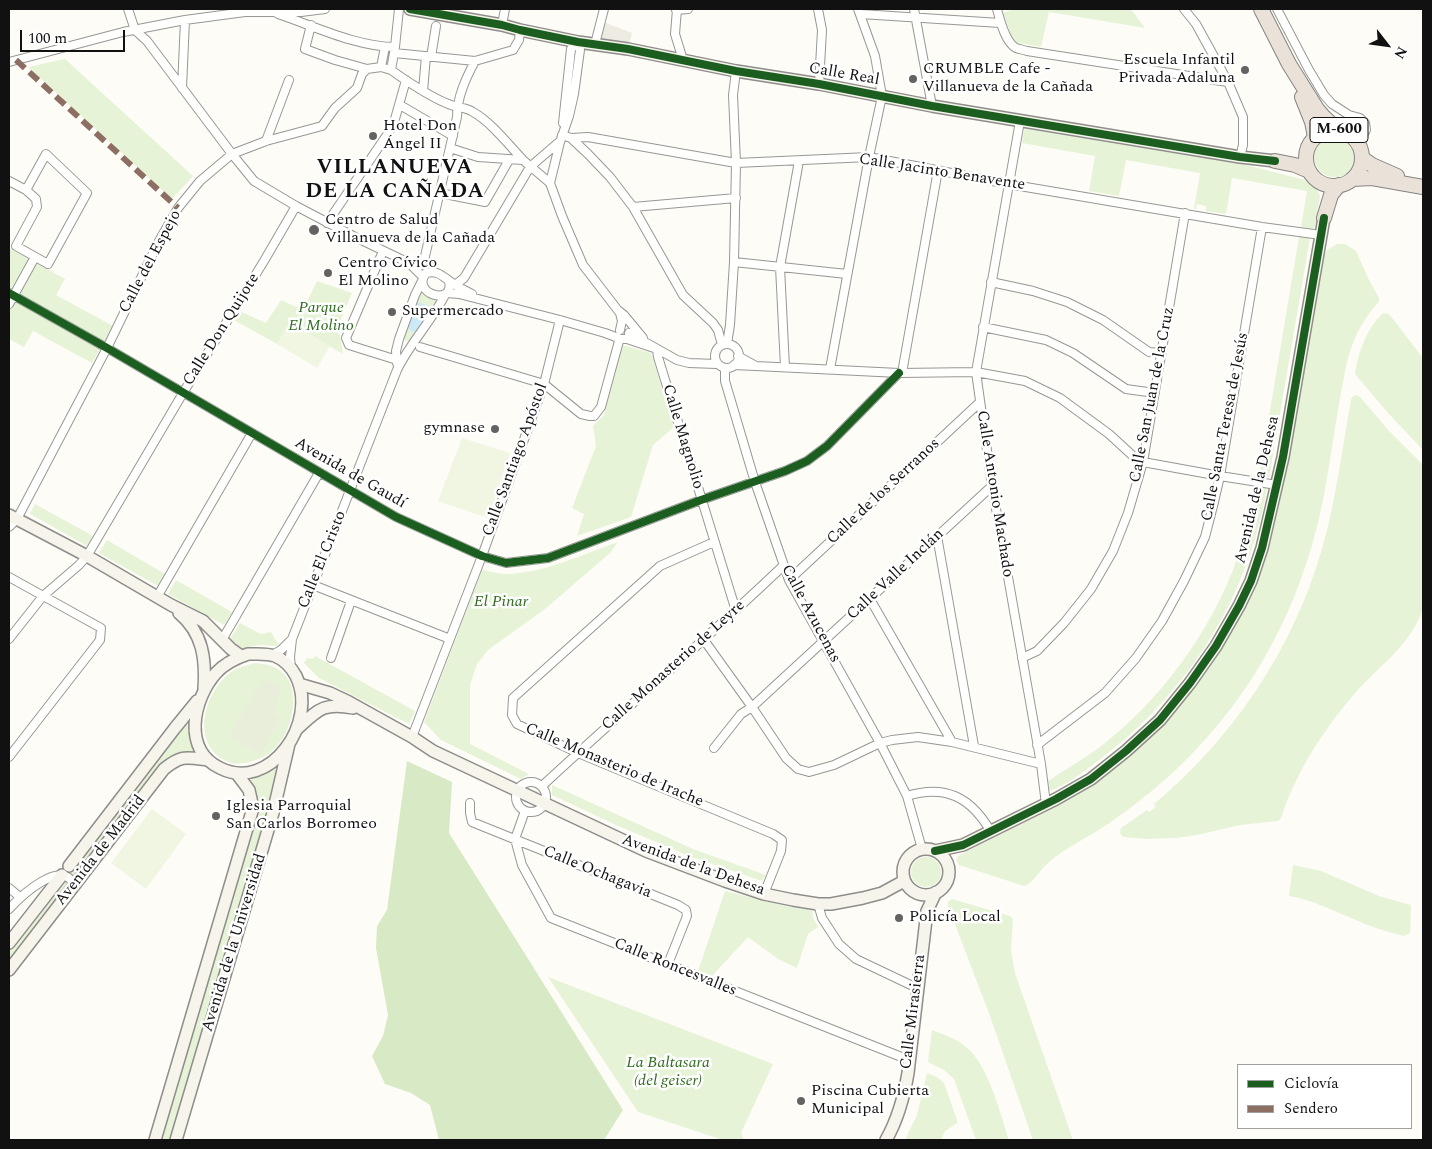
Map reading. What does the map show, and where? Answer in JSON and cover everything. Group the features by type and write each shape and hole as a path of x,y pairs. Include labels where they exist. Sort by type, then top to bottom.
{"highway":[{"name":"M-600","path":"1260,9 1289,64 1317,109 1338,130 1352,136 1357,141 1362,152 1361,166 1358,174 1339,185"},
{"name":"M-600","path":"1289,64 1312,122 1312,143"},
{"name":"M-600","path":"1309,171 1306,156 1312,143 1326,131 1338,130"},
{"path":"1275,161 1295,157 1312,143"},
{"name":"M-600","path":"1362,158 1390,174 1423,185"},
{"path":"1275,161 1295,165 1309,171 1321,182 1333,186 1339,185"},
{"name":"M-600","path":"1352,179 1372,178 1423,185"},
{"path":"1321,182 1325,199 1324,218"},
{"path":"1324,218 1331,195 1339,185"}],"street":[{"path":"128,9 135,30 147,41 254,181 327,223 409,262 423,265"},
{"path":"253,9 271,11 342,38 429,56 476,61 513,50 519,40 520,30"},
{"path":"9,62 96,38 185,20 245,10 301,12 325,9"},
{"path":"391,70 399,9"},
{"name":"Calle Real","path":"410,9 502,25 578,42 819,84 932,106 1240,157 1275,161"},
{"path":"502,25 505,9"},
{"path":"596,44 604,9"},
{"path":"683,60 675,34 677,10 688,9"},
{"path":"818,9 822,30 819,84"},
{"path":"914,9 932,106"},
{"path":"997,9 1000,23 1008,41 1014,47 1027,51 1228,82"},
{"path":"1184,9 1196,24 1228,82 1244,117 1244,145 1240,157"},
{"path":"1277,9 1324,96 1332,104 1349,115 1360,118 1365,123 1366,130 1357,141"},
{"path":"830,369 882,96 875,56 860,12 1000,23"},
{"path":"182,88 185,20"},
{"path":"311,25 305,49 367,69 381,67 391,70 423,91 452,106 474,112 485,120 523,160 550,183 583,265 618,310 647,342 657,350"},
{"path":"423,91 436,26"},
{"path":"550,183 574,94 580,50 578,42"},
{"path":"381,67 385,47"},
{"path":"476,61 466,78 457,106 453,136 423,265 424,288 436,295 460,294 605,333 624,334 647,342"},
{"name":"Calle del Espejo","path":"12,520 107,348 159,241 178,208 200,181 232,154 266,141 322,126 335,108 357,88 362,74 367,69"},
{"path":"717,364 716,350 724,345 730,326 736,198 732,95 736,71"},
{"path":"266,141 289,80"},
{"path":"327,223 394,126 406,80"},
{"path":"400,105 453,136"},
{"name":"Calle Antonio Machado","path":"1020,121 990,282 976,372 992,486 1046,804"},
{"path":"588,137 588,154"},
{"name":"Calle Jacinto Benavente","path":"561,139 588,137 736,163 869,158 1008,184 1262,227 1321,235"},
{"path":"571,138 610,177 633,207 683,295 714,324 724,345"},
{"path":"446,294 452,283 464,278 530,166 561,139"},
{"path":"450,148 478,157 523,160"},
{"path":"9,181 36,198 37,207 16,246 48,264 87,193 46,154 26,190"},
{"path":"440,193 485,202 509,160"},
{"path":"785,368 780,267 798,160"},
{"path":"900,373 938,170"},
{"path":"633,207 736,198"},
{"name":"Calle Don Quijote","path":"9,639 43,596 87,556 296,206"},
{"name":"Calle San Juan de la Cruz","path":"1022,658 1037,651 1064,623 1091,589 1113,551 1125,521 1143,462 1185,213"},
{"name":"Avenida de la Dehesa","path":"936,851 963,845 991,832 1091,779 1160,720 1190,684 1216,646 1251,581 1262,548 1277,485 1324,218"},
{"name":"Calle Santa Teresa de Jesús","path":"1036,744 1104,693 1136,658 1162,622 1205,537 1220,476 1262,227"},
{"path":"384,251 346,338 349,345 397,360"},
{"path":"9,304 11,295 35,256"},
{"path":"409,262 424,277"},
{"path":"734,262 847,274"},
{"path":"424,277 436,272 480,299"},
{"name":"Calle El Cristo","path":"397,370 396,351 399,339 415,295 424,277"},
{"path":"990,282 1033,291 1067,302 1103,320 1149,352 1162,353"},
{"name":"Calle El Cristo","path":"291,668 292,638 397,370 410,347 446,294"},
{"name":"Avenida de Gaudí","path":"11,295 107,348 396,517 482,556 506,563 548,558 701,500 756,482 807,461 827,446 900,373"},
{"path":"618,310 622,318 624,334"},
{"path":"399,339 402,344 410,347 420,347 544,384 581,414 594,416 601,406 620,340 624,334 627,318"},
{"name":"Calle Santiago Apóstol","path":"412,737 482,556 544,384 560,320"},
{"path":"718,330 730,326"},
{"path":"983,327 1046,340 1073,352 1126,389 1155,393"},
{"path":"420,347 423,330"},
{"path":"624,334 677,360 717,364 725,368 734,365 900,373 976,372 1025,381 1060,398 1143,462 1277,485"},
{"path":"724,345 735,348 738,356 734,365"},
{"name":"Calle Magnolio","path":"657,350 736,611"},
{"path":"738,356 756,366"},
{"name":"Calle Azucenas","path":"725,368 725,381 783,566 907,796 922,849"},
{"name":"Calle de los Serranos","path":"789,580 980,403"},
{"path":"157,597 252,433"},
{"path":"222,640 319,473"},
{"name":"Calle Valle Inclán","path":"714,748 741,714 752,707 992,486"},
{"path":"12,520 87,556 171,605 203,621 231,649 241,656"},
{"path":"937,536 974,746"},
{"name":"Calle Monasterio de Irache","path":"714,542 660,566 512,698 512,715 517,724 578,753 773,834 782,840 780,851 764,894"},
{"name":"Calle Monasterio de Leyre","path":"542,786 736,611 783,566"},
{"path":"9,578 101,628 100,640 9,758"},
{"path":"313,585 450,639"},
{"path":"870,599 952,742"},
{"path":"331,658 351,601"},
{"path":"171,605 188,620 200,641 205,668 202,694 194,724 198,743 207,760 223,770 237,774 254,771 278,758 296,731 302,702 299,684 286,662 272,655 248,654 232,660 216,673 202,694"},
{"name":"Calle El Cristo","path":"272,655 281,650 292,638"},
{"path":"704,640 786,758 798,769 808,772 834,765 880,743 918,737 974,746 1040,764"},
{"name":"Avenida de la Dehesa","path":"299,684 330,693 349,702 412,737 433,751 646,851 764,894 818,904 831,904 882,893 904,881"},
{"name":"Avenida de Madrid","path":"9,944 202,694"},
{"name":"Avenida de la Dehesa","path":"296,731 315,712 326,707 338,705 362,710"},
{"name":"Avenida de la Universidad","path":"176,1140 273,813 289,744"},
{"name":"Avenida de Madrid","path":"9,970 164,769 174,761 183,758 207,760"},
{"name":"Avenida de la Universidad","path":"154,1140 253,808 249,790 237,774"},
{"path":"534,782 542,786 546,794 544,804 534,812 525,811 518,805 517,791 523,784 534,782"},
{"path":"907,796 933,791 947,793 961,799 973,806 991,832"},
{"name":"Calle Ochagavia","path":"470,803 472,822 678,905 686,910 687,916 668,964"},
{"path":"515,840 525,811"},
{"name":"Calle Roncesvalles","path":"515,840 522,865 551,918 909,1060"},
{"name":"Avenida de la Dehesa","path":"947,863 950,857 963,845"},
{"path":"922,849 936,851 947,863 947,880 943,887 929,895 914,892 904,881 903,870 906,860 913,853 922,849"},
{"name":"Avenida de Madrid","path":"9,909 20,897 53,875 62,875"},
{"path":"62,875 69,878 74,885"},
{"path":"9,888 20,897"},
{"name":"Calle Mirasierra","path":"886,1140 893,1128 904,1092 927,911 936,892"},
{"name":"Calle Mirasierra","path":"921,894 927,911"},
{"path":"818,904 822,918 839,944 856,959 918,988"}],"green space":[{"path":"1014,9 1131,9 1145,28 1049,12 1041,47 1015,42 1003,13"},
{"path":"65,59 193,176 172,199 28,67"},
{"path":"1024,130 1246,165 1305,180 1316,187 1320,196 1315,227 1313,229 1301,227 1307,191 1232,178 1226,214 1206,211 1206,206 1197,204 1196,209 1194,209 1200,173 1126,160 1119,196 1089,191 1095,156 1022,143"},
{"path":"1339,135 1347,138 1353,144 1356,156 1353,168 1347,174 1331,177 1323,174 1317,168 1314,152 1317,144 1323,138"},
{"path":"1299,237 1310,238 1269,478 1259,476"},
{"path":"1337,244 1345,244 1356,251 1379,301 1355,337 1345,370 1326,484 1314,536 1298,586 1278,633 1253,677 1224,718 1190,756 1151,792 1108,824 1055,857 1027,885 1024,886 959,865 956,860 958,856 1055,807 1110,772 1158,729 1180,705 1218,652 1235,624 1268,548 1283,482 1321,261 1327,250"},
{"path":"9,248 65,279 56,295 113,326 92,363 33,331 24,347 9,339"},
{"name":"Parque El Molino","path":"317,281 352,293 336,331 340,335 343,354 290,323 277,344 232,319 237,310 266,323 281,300 303,310"},
{"path":"421,289 439,299 412,340 406,341 403,337"},
{"path":"1383,313 1389,314 1423,358 1423,450 1355,374 1358,357 1364,341 1372,326"},
{"path":"290,323 330,346 317,368 277,344"},
{"path":"622,345 651,353 674,427 653,445 631,517 577,536 584,514 572,508 596,446 593,426 604,415"},
{"path":"1356,395 1360,397 1390,432 1423,465 1423,608 1418,621 1404,643 1357,691 1323,735 1303,767 1278,821 1240,825 1176,838 1148,839 1123,837 1120,833 1121,828 1147,810 1149,812 1156,807 1154,804 1210,750 1235,720 1257,689 1295,622 1310,586 1327,531 1351,400"},
{"path":"462,438 510,453 488,518 438,501"},
{"path":"1257,486 1267,488 1252,548 1233,595 1220,622 1204,648 1168,696 1148,718 1103,757 1077,776 1049,791 1048,781 1096,750 1119,731 1141,711 1181,664 1214,611 1227,584 1249,521"},
{"path":"35,504 93,536 87,546 30,514"},
{"path":"107,540 165,574 158,586 99,553"},
{"name":"El Pinar","path":"618,542 610,553 545,609 488,650 477,664 470,685 470,744 529,774 521,779 441,740 424,722 482,570 499,574 533,571"},
{"path":"176,580 232,612 224,625 168,594"},
{"path":"240,623 261,634 271,632 279,646 258,645 242,649 230,639"},
{"path":"315,656 415,711 409,724 319,678 304,663 307,658 313,659"},
{"path":"256,663 274,667 284,674 290,683 293,694 291,720 280,742 268,754 249,762 230,763 213,752 207,741 204,729 208,703 222,680 231,672 246,665"},
{"path":"262,680 281,685 275,715 281,718 260,755 229,737"},
{"path":"182,725 190,725 195,749 191,753 178,754 9,963 9,949"},
{"path":"285,756 172,1140 158,1140 257,803 256,792 250,780 268,771"},
{"path":"407,761 452,782 449,833 623,1110 604,1140 439,1140 430,1105 411,1093 385,1084 372,1056 383,1036 388,1015 376,948 377,926 387,910"},
{"path":"552,785 693,849 766,875 762,881 689,856 552,795"},
{"path":"152,809 186,834 146,889 111,863"},
{"path":"926,857 937,861 941,872 937,883 926,887 915,883 911,872 915,861"},
{"path":"1293,865 1321,871 1379,896 1411,905 1410,933 1404,936 1386,931 1315,903 1289,896"},
{"path":"725,891 789,907 812,910 813,918 818,927 808,934 797,968 778,959 748,937 712,976 698,971"},
{"path":"952,899 1010,916 1013,919 1011,950 1015,973 1073,1140 1033,1140 990,1016 948,906 948,902"},
{"name":"La Baltasara (del geiser)","path":"548,977 773,1064 741,1133 744,1140 723,1140 638,1112"},
{"path":"932,1030 958,1041 974,1055 981,1065 997,1103 1009,1140 976,1140 954,1079 944,1070 928,1062"},
{"path":"927,1073 937,1077 944,1083 957,1123 945,1131 941,1140 905,1140 917,1115"}],"shaded area":[{"path":"601,21 632,33 628,49 595,44"}],"water":[{"path":"417,302 432,307 418,330 413,332 410,331 408,326"}],"marked path":[{"path":"16,60 178,208"}],"cycle path":[{"path":"410,9 502,25 578,42 628,49 736,71 819,84 932,106 1240,157 1275,161"},
{"path":"935,851 963,845 1056,799 1091,779 1160,720 1190,683 1216,646 1251,581 1262,548 1283,457 1324,218"},
{"path":"9,293 396,517 482,556 506,563 548,558 701,500 785,471 807,461 827,446 899,373"}],"place":[{"name":"Escuela Infantil Privada Adaluna","path":"1245,70"},
{"name":"CRUMBLE Cafe - Villanueva de la Cañada","path":"913,79"},
{"name":"Hotel Don Ángel II","path":"373,136"},
{"name":"Centro de Salud Villanueva de la Cañada","path":"314,230"},
{"name":"Centro Cívico El Molino","path":"328,273"},
{"name":"Supermercado","path":"392,312"},
{"name":"gymnase","path":"495,429"},
{"name":"Iglesia Parroquial San Carlos Borromeo","path":"216,816"},
{"name":"Policía Local","path":"899,918"},
{"name":"Piscina Cubierta Municipal","path":"801,1101"}],"district":[{"name":"VILLANUEVA DE LA CAÑADA","path":"395,181"}]}
